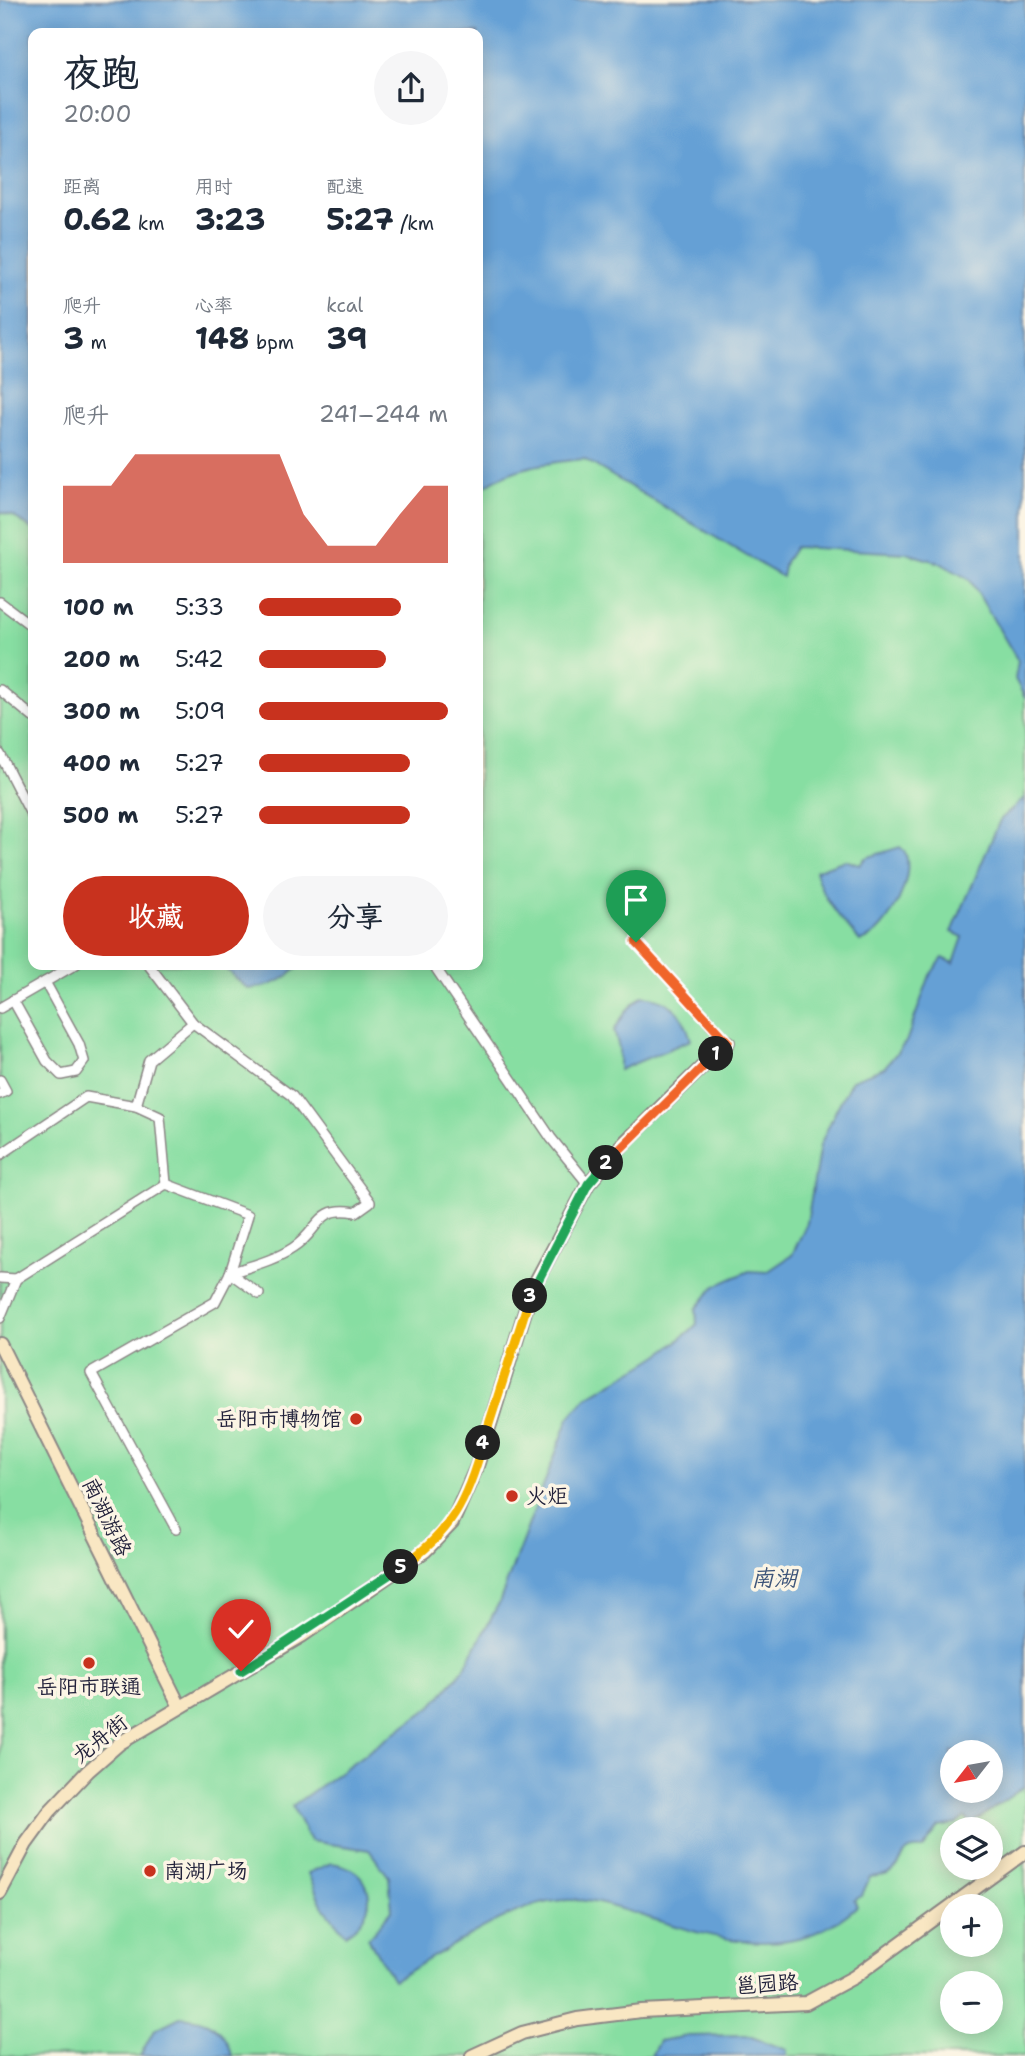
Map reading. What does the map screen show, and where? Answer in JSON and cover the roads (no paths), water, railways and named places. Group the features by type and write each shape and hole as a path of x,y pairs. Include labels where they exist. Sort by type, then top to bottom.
{"street":[{"path":"0,603 28,624"},
{"path":"0,690 28,713"},
{"path":"0,754 28,808"},
{"path":"636,942 728,1042"},
{"path":"0,1008 66,970"},
{"path":"153,970 193,1023 292,1096 370,1202 356,1212 338,1209 321,1216 295,1247 230,1273"},
{"path":"437,970 543,1127 588,1184"},
{"path":"13,1000 47,1061 61,1075 76,1072 84,1062 79,1044 45,982"},
{"path":"136,1106 149,1060 193,1023"},
{"name":"龙舟街","path":"0,1893 26,1844 50,1811 88,1771 120,1743 314,1627 425,1551 452,1523 477,1466 533,1289 588,1184 625,1142 728,1042"},
{"path":"0,1080 6,1091 0,1094"},
{"path":"0,1155 86,1097 136,1106 160,1117 166,1184"},
{"path":"166,1184 248,1215 230,1273 215,1302 91,1373 176,1530"},
{"path":"0,1318 16,1279 166,1184"},
{"path":"230,1273 259,1294"},
{"path":"0,1278 16,1279"},
{"name":"南湖游路","path":"0,1344 180,1707"},
{"name":"邕园路","path":"472,2056 522,2033 577,2019 641,2011 806,2003 854,1977 1025,1852"}],"water":[{"path":"0,0 1025,0 1025,698 1015,679 1018,661 970,580 940,563 906,553 795,547 785,562 782,577 584,459 527,468 501,477 483,488 483,28 28,28 28,526 13,516 0,512"},
{"name":"南湖","path":"1025,797 1025,1786 1003,1801 1003,1740 940,1740 940,1803 1001,1803 981,1817 940,1817 940,1827 923,1849 907,1852 891,1873 870,1877 862,1895 854,1900 857,1906 832,1925 806,1936 752,1942 696,1932 598,1903 556,1901 515,1912 494,1922 393,1980 368,1938 392,1910 389,1877 369,1850 310,1841 292,1806 432,1706 464,1669 499,1603 569,1418 586,1398 658,1356 684,1336 697,1324 696,1309 715,1286 749,1271 767,1272 792,1255 807,1223 820,1145 836,1110 852,1080 884,1068 906,1042 930,975 943,958 954,963 963,937 952,932 1000,820"},
{"path":"900,847 906,855 908,867 900,898 882,927 860,941 827,899 815,871 845,860 860,865 865,858"},
{"path":"227,970 294,970 277,982 248,989"},
{"path":"642,996 660,1000 674,1009 684,1022 691,1040 619,1070 619,1048 614,1031 626,1011"},
{"path":"331,1863 346,1866 357,1873 368,1892 369,1903 365,1915 345,1934 322,1905 308,1873"},
{"path":"180,2017 198,2020 214,2027 225,2039 232,2056 140,2056 154,2030"},
{"path":"746,2035 787,2050 787,2056 651,2056 659,2041 687,2036"}],"place":[{"name":"岳阳市博物馆","path":"356,1419"},
{"name":"火炬","path":"512,1496"},
{"name":"岳阳市联通","path":"89,1663"},
{"name":"南湖广场","path":"150,1871"}]}
